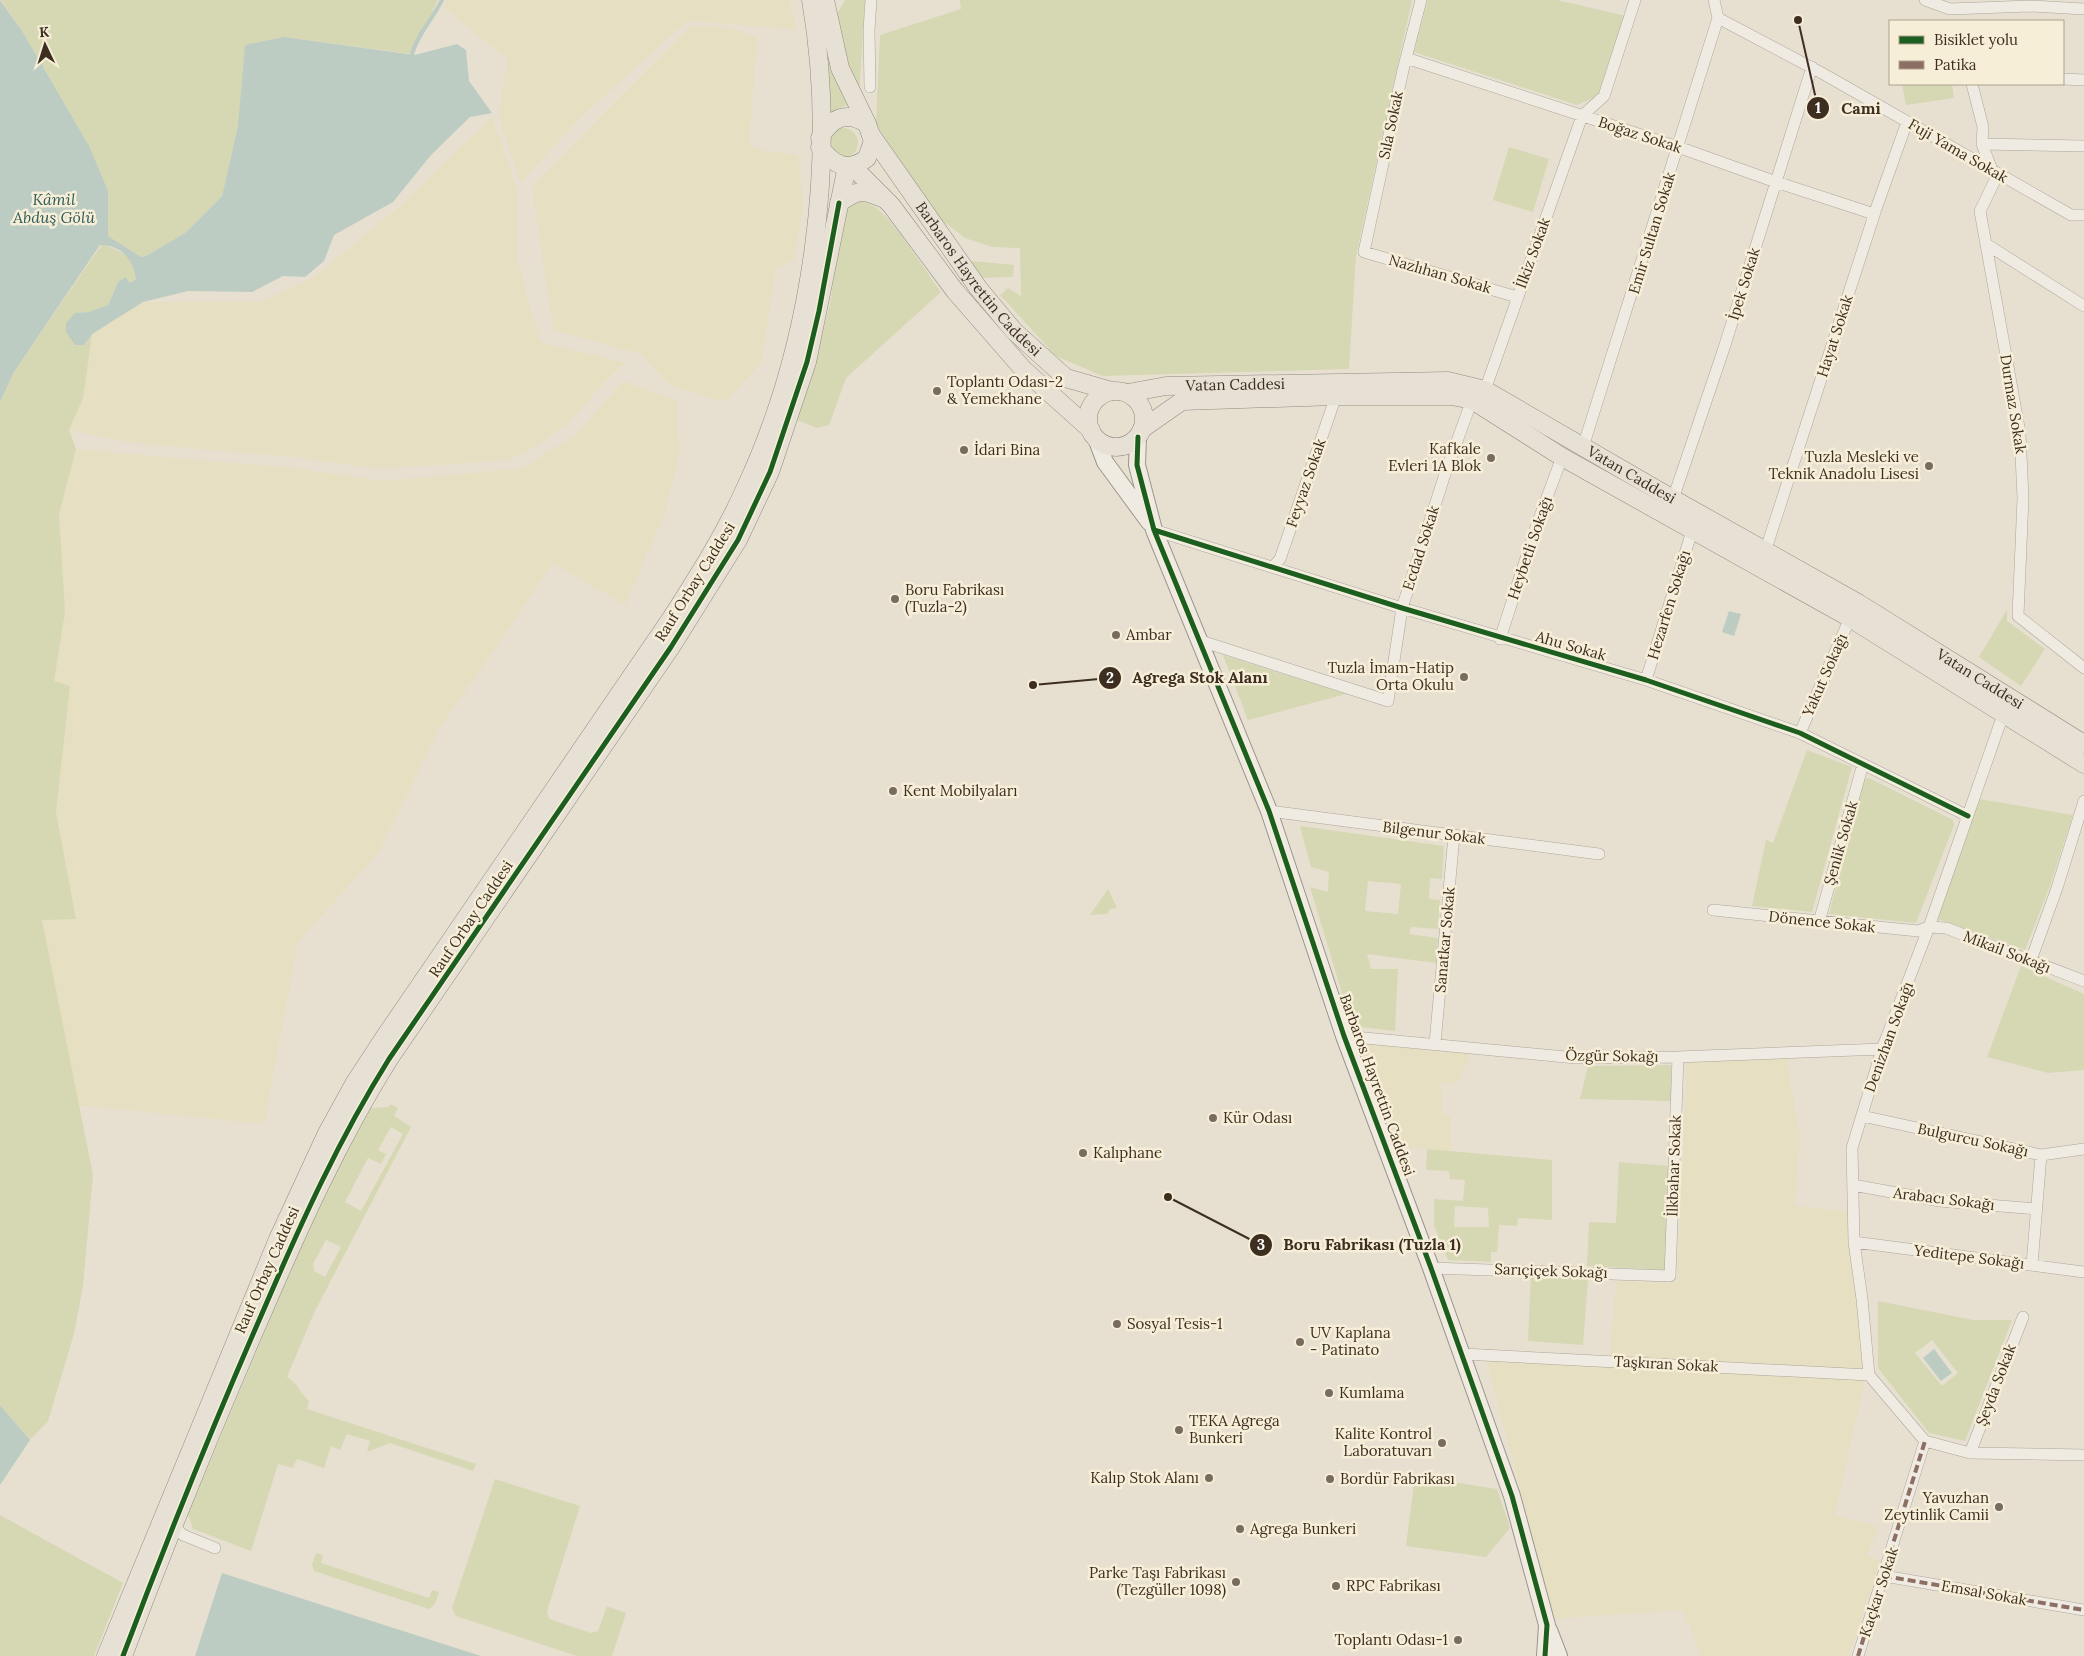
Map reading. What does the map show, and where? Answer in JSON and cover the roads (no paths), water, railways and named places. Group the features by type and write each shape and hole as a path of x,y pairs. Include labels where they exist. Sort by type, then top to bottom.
{"main road":[{"name":"Rauf Orbay Caddesi","path":"824,2 840,68 869,130"},
{"name":"Rauf Orbay Caddesi","path":"123,1656 167,1524 278,1239 342,1106 379,1046 672,617 713,552 739,502 765,440 801,323 815,233 820,143 818,58 824,2"},
{"path":"843,116 852,116 869,130 871,150 867,158 849,166 830,160 820,143 828,124 843,116"},
{"name":"Barbaros Hayrettin Caddesi","path":"869,130 963,266 1014,331 1066,378 1119,392"},
{"name":"Rauf Orbay Caddesi","path":"106,1656 247,1348 309,1206 353,1120 389,1059 670,647 738,540 770,472 807,362 819,311 838,203 849,166"},
{"name":"Barbaros Hayrettin Caddesi","path":"849,166 887,200 983,325 1023,369 1093,434"},
{"path":"838,203 852,193 862,191 887,200"},
{"name":"Vatan Caddesi","path":"1119,392 1166,386 1448,381 1583,447 1765,552 1858,603 2084,744"},
{"path":"1119,392 1141,404 1144,421 1140,433 1122,446 1104,444 1093,434 1088,414 1091,406 1096,399 1119,392"},
{"name":"Vatan Caddesi","path":"1140,433 1182,401 1336,396 1479,395 1562,457 1850,618 2004,712 2084,764"}],"street":[{"path":"870,86 869,30 871,0"},
{"name":"Sıla Sokak","path":"1364,252 1406,58 1421,0"},
{"path":"1582,116 1604,96 1635,0"},
{"path":"1714,0 1718,18"},
{"path":"1925,0 1950,10 2030,3 2084,9"},
{"path":"1950,10 1954,20"},
{"name":"Fuji Yama Sokak","path":"1718,18 1812,67 2070,215 2084,215"},
{"name":"Emir Sultan Sokak","path":"1583,447 1718,18"},
{"name":"Boğaz Sokak","path":"1406,58 1678,146 1776,182 1874,214"},
{"name":"İpek Sokak","path":"1672,499 1724,348 1812,67"},
{"path":"2064,79 2084,80"},
{"path":"1972,85 1983,127 1982,144 1995,172"},
{"name":"İlkiz Sokak","path":"1479,395 1517,297 1582,116"},
{"name":"Hayat Sokak","path":"1765,552 1874,214 1907,122"},
{"path":"1982,144 2084,146"},
{"name":"Durmaz Sokak","path":"1995,172 1980,211 2020,433 2023,498 2018,616 2084,668"},
{"path":"1986,244 2084,306"},
{"name":"Nazlıhan Sokak","path":"1364,252 1517,297"},
{"name":"Ecdad Sokak","path":"1200,641 1388,701 1402,608 1445,474 1479,395"},
{"name":"Feyyaz Sokak","path":"1273,567 1280,559 1336,396"},
{"path":"1140,433 1138,465 1154,530"},
{"path":"1093,434 1105,462 1154,530"},
{"name":"Heybetli Sokağı","path":"1500,638 1536,527 1562,457"},
{"name":"Ahu Sokak","path":"1154,530 1500,638 1646,680 1800,733 1968,816"},
{"name":"Barbaros Hayrettin Caddesi","path":"1154,530 1269,812 1344,1036 1463,1354 1512,1496 1547,1625 1545,1656"},
{"name":"Hezarfen Sokağı","path":"1646,680 1692,530"},
{"name":"Yakut Sokağı","path":"1800,733 1850,618"},
{"name":"Denizhan Sokağı","path":"1869,1375 1862,1299 1854,1242 1852,1148 1882,1048 1929,927 2004,712"},
{"name":"Şenlik Sokak","path":"1819,922 1863,764"},
{"path":"2031,960 2057,888 2084,801"},
{"name":"Bilgenur Sokak","path":"1269,812 1598,854"},
{"name":"Sanatkar Sokak","path":"1435,1043 1454,836"},
{"name":"Dönence Sokak","path":"1713,910 1918,931 1929,927"},
{"name":"Mikail Sokağı","path":"1929,927 1946,928 2084,981"},
{"name":"Özgür Sokağı","path":"1344,1036 1435,1043 1576,1058 1678,1057 1882,1048"},
{"name":"İlkbahar Sokak","path":"1670,1276 1678,1057"},
{"name":"Bulgurcu Sokağı","path":"1862,1116 2041,1155 2084,1149"},
{"path":"2032,1265 2041,1155"},
{"name":"Arabacı Sokağı","path":"1852,1185 1940,1201 2036,1209"},
{"name":"Yeditepe Sokağı","path":"1854,1242 2084,1272"},
{"name":"Sarıçiçek Sokağı","path":"1431,1268 1670,1276"},
{"name":"Şeyda Sokak","path":"1970,1453 2023,1317"},
{"name":"Taşkıran Sokak","path":"1463,1354 1869,1375"},
{"path":"1869,1375 1925,1441 1970,1453 2084,1455"},
{"name":"Kaçkar Sokak","path":"1858,1656 1925,1441"},
{"path":"167,1524 183,1535 215,1548"},
{"name":"Emsal Sokak","path":"1884,1576 2084,1610"},
{"path":"1547,1625 1559,1656"}],"water":[{"name":"Kâmil Abduş Gölü","path":"0,0 22,31 89,146 108,191 108,236 141,257 146,256 185,233 222,196 238,126 245,45 284,37 415,55 457,44 466,50 469,81 492,113 470,117 431,155 393,202 334,235 324,261 305,277 283,276 252,292 188,291 143,302 92,334 84,345 75,345 66,332 66,323 75,313 89,312 108,305 118,282 125,277 130,283 136,279 132,265 125,254 120,250 100,245 14,372 0,402"},
{"path":"1729,611 1741,614 1734,636 1722,632"},
{"path":"1934,1349 1952,1373 1941,1381 1923,1358"},
{"path":"0,1405 30,1440 0,1485"},
{"path":"222,1573 481,1656 195,1656"}],"waterway":[{"path":"412,54 418,40 442,0"}],"place":[{"name":"Cami","path":"1798,20"},
{"name":"Toplantı Odası-2 & Yemekhane","path":"937,391"},
{"name":"İdari Bina","path":"964,450"},
{"name":"Kafkale Evleri 1A Blok","path":"1491,458"},
{"name":"Tuzla Mesleki ve Teknik Anadolu Lisesi","path":"1929,466"},
{"name":"Boru Fabrikası (Tuzla-2)","path":"895,599"},
{"name":"Ambar","path":"1116,635"},
{"name":"Tuzla İmam-Hatip Orta Okulu","path":"1464,677"},
{"name":"Agrega Stok Alanı","path":"1033,685"},
{"name":"Kent Mobilyaları","path":"893,791"},
{"name":"Kür Odası","path":"1213,1118"},
{"name":"Kalıphane","path":"1083,1153"},
{"name":"Boru Fabrikası (Tuzla 1)","path":"1168,1197"},
{"name":"Sosyal Tesis-1","path":"1117,1324"},
{"name":"UV Kaplana - Patinato","path":"1300,1342"},
{"name":"Kumlama","path":"1329,1393"},
{"name":"TEKA Agrega Bunkeri","path":"1179,1430"},
{"name":"Kalite Kontrol Laboratuvarı","path":"1442,1443"},
{"name":"Kalıp Stok Alanı","path":"1209,1478"},
{"name":"Bordür Fabrikası","path":"1330,1479"},
{"name":"Yavuzhan Zeytinlik Camii","path":"1999,1507"},
{"name":"Agrega Bunkeri","path":"1240,1529"},
{"name":"Parke Taşı Fabrikası (Tezgüller 1098)","path":"1236,1582"},
{"name":"RPC Fabrikası","path":"1336,1586"},
{"name":"Toplantı Odası-1","path":"1458,1640"}]}
